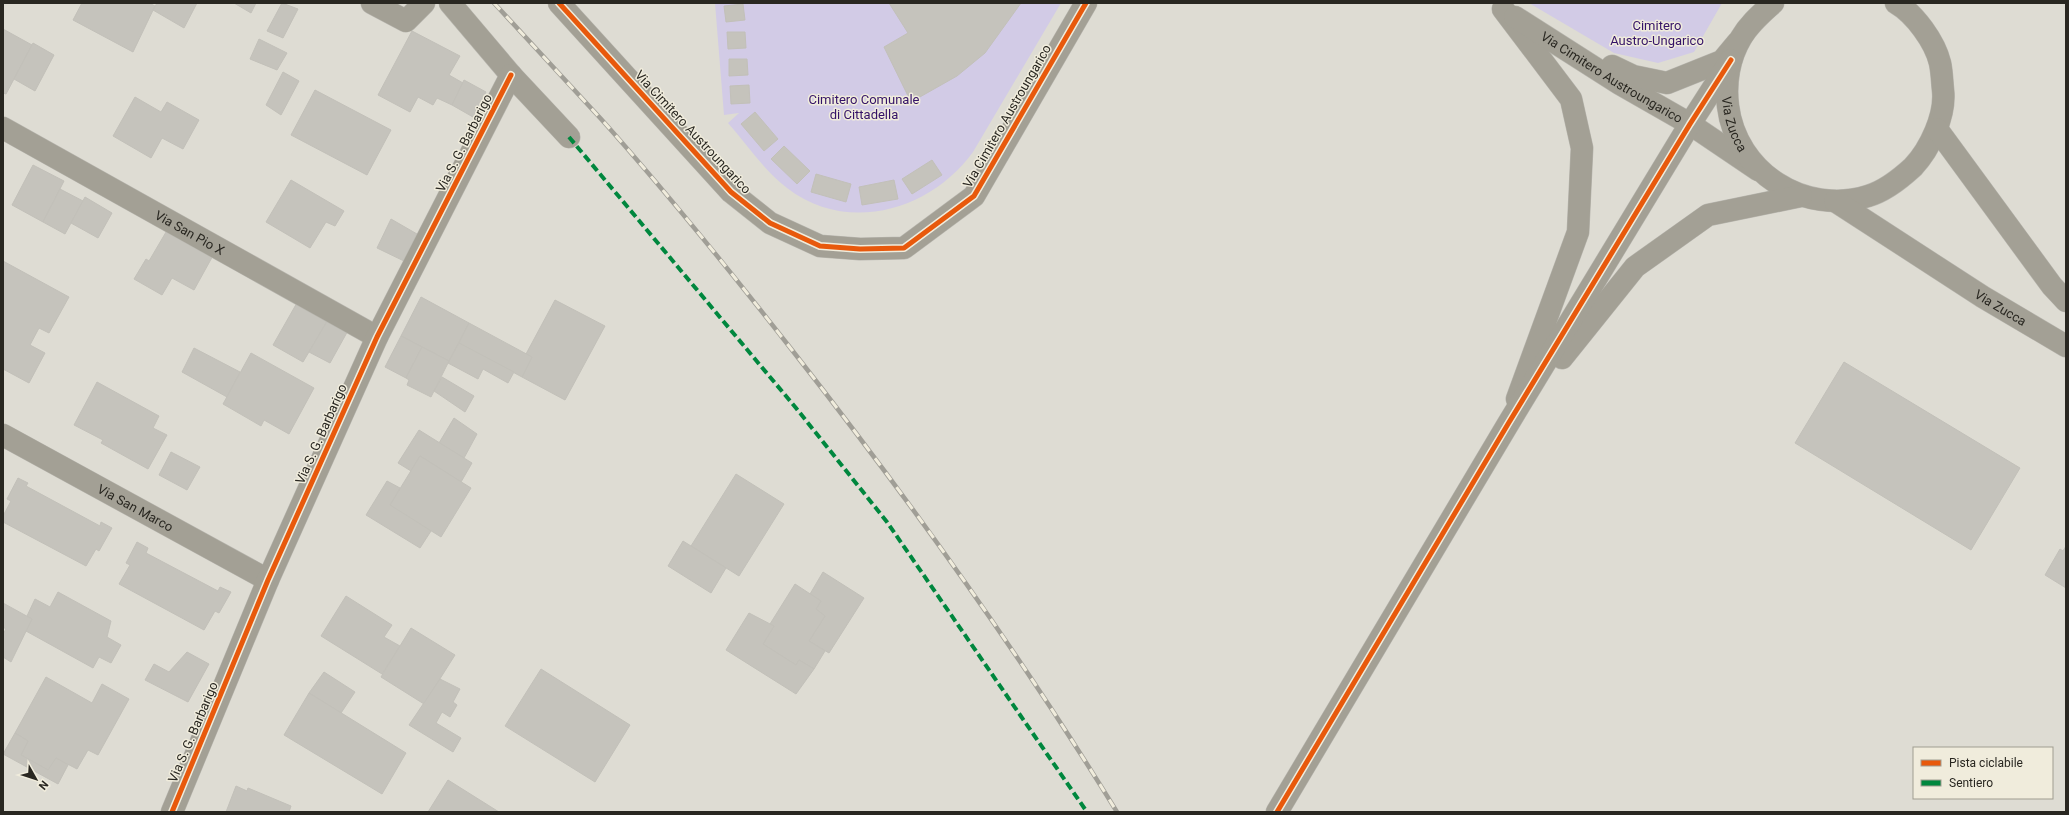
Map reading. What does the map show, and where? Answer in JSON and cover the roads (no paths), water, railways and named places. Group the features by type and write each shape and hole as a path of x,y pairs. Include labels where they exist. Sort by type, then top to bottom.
{"street":[{"path":"372,3 406,21 424,3"},
{"path":"450,3 511,75 569,137"},
{"name":"Via Cimitero Austroungarico","path":"559,3 731,192 770,223 820,246 860,249 904,248 974,196 1086,3"},
{"name":"Via Zucca","path":"1773,3 1756,18 1740,39 1731,60 1726,90 1729,120 1741,148 1760,172 1779,186 1801,196 1835,201 1868,196 1898,181 1922,158 1937,129 1944,96 1940,62 1926,32 1900,4"},
{"name":"Via Cimitero Austroungarico","path":"1499,6 1633,76 1667,82 1722,61 1740,39"},
{"name":"Via Cimitero Austroungarico","path":"1499,6 1620,84 1690,124 1760,172"},
{"name":"Via Cimitero Austroungarico","path":"1499,6 1571,99 1582,148 1578,232 1508,424"},
{"path":"1278,812 1508,424 1690,124 1731,60"},
{"name":"Via S. G. Barbarigo","path":"172,812 268,580 377,337 511,75"},
{"name":"Via San Pio X","path":"3,128 377,337"},
{"path":"1937,129 2052,286 2066,301"},
{"path":"1508,424 1635,267 1708,215 1801,196"},
{"name":"Via Zucca","path":"1835,201 1983,297 2066,346"},
{"name":"Via San Marco","path":"3,435 268,580"}],"railway":[{"path":"494,3 602,120 651,176 792,350 878,462 961,576 1041,693 1117,812"}],"park label":[{"name":"Cimitero Austro-Ungarico","path":"1657,32"},
{"name":"Cimitero Comunale di Cittadella","path":"864,106"}]}
